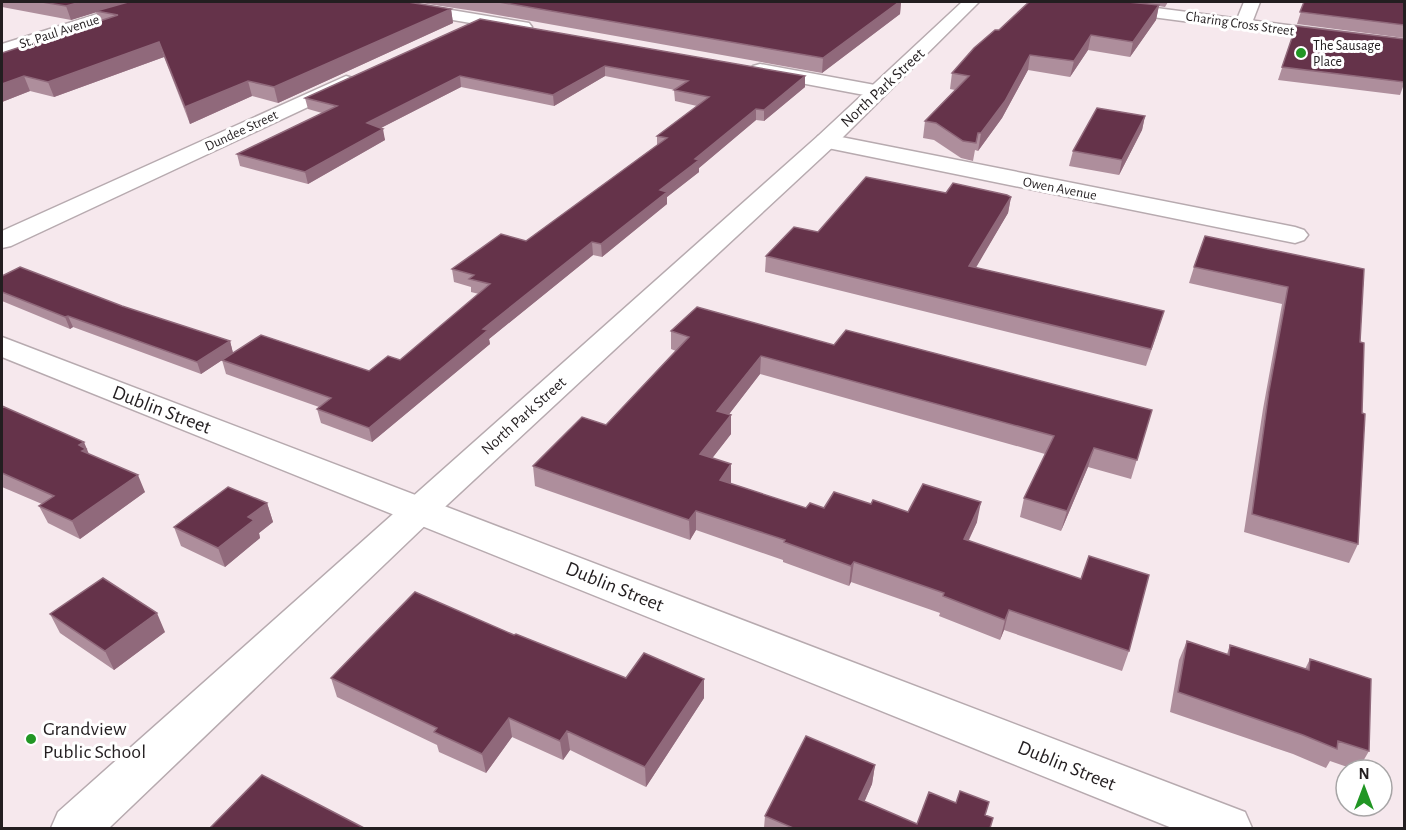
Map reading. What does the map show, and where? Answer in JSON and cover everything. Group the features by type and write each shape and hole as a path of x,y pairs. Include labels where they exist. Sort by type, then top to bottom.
{"street":[{"name":"St. Paul Avenue","path":"2,50 151,2"},
{"path":"377,2 539,30"},
{"name":"North Park Street","path":"76,828 420,509 825,141 971,2"},
{"name":"Charing Cross Street","path":"1076,2 1404,45"},
{"path":"1244,24 1252,2"},
{"path":"449,34 481,20"},
{"path":"747,68 875,91"},
{"name":"Dundee Street","path":"2,240 364,73"},
{"name":"Owen Avenue","path":"825,141 1295,235"},
{"name":"Dublin Street","path":"2,346 1227,828"}],"building":[{"path":"42,2 81,2 66,6"},
{"path":"128,2 408,2 451,9 274,87 248,81 185,107 159,42 48,82 24,76 2,84 2,53 118,15 96,11"},
{"path":"499,2 899,2 823,58"},
{"path":"1029,2 1128,2 1159,5 1133,42 1091,35 1074,61 1030,55 1005,101 981,133 978,133 976,143 963,141 936,123 925,121 969,76 952,73 974,48 995,30 999,30"},
{"path":"1304,2 1404,2 1404,25 1300,12"},
{"path":"480,19 805,76 764,110 756,109 695,159 699,160 660,190 667,192 601,244 592,242 483,329 488,330 369,428 317,409 331,398 222,360 261,335 369,371 388,356 400,360 490,284 469,279 474,275 452,269 501,234 526,241 667,138 657,136 709,97 674,90 688,81 605,66 553,95 460,76 367,123 383,129 305,172 237,154 337,106 305,98"},
{"path":"1296,26 1404,39 1404,82 1282,67"},
{"path":"1097,108 1145,116 1122,160 1073,151"},
{"path":"866,177 946,193 953,183 1011,197 969,266 1164,311 1151,349 766,256 794,227 818,232"},
{"path":"1205,236 1364,269 1360,342 1364,343 1362,413 1365,414 1358,544 1252,514 1269,391 1288,287 1194,267"},
{"path":"20,267 122,306 230,341 197,362 68,316 65,317 2,292 2,276"},
{"path":"697,307 834,345 846,330 1152,410 1137,460 1094,448 1067,511 1024,498 1054,436 761,356 717,411 731,415 700,454 731,464 720,480 806,508 810,503 824,508 834,492 871,504 873,500 908,512 923,484 981,502 964,539 1081,579 1089,556 1149,575 1129,651 1009,610 1005,620 943,596 944,593 854,562 851,566 784,542 785,540 696,511 689,520 533,466 582,417 606,425 689,337 671,331"},
{"path":"2,406 84,442 79,445 86,449 82,451 138,475 72,521 39,506 54,496 2,473"},
{"path":"228,487 267,503 248,517 254,520 218,548 174,527"},
{"path":"103,578 157,613 105,651 50,614"},
{"path":"415,592 514,635 626,678 644,653 704,679 645,767 567,731 560,741 509,718 482,754 434,732 437,728 331,678"},
{"path":"1187,641 1229,655 1230,645 1309,670 1310,659 1371,679 1369,751 1338,741 1337,749 1178,692"},
{"path":"806,736 875,765 859,799 917,824 929,792 956,803 960,791 989,802 985,815 993,818 990,828 793,828 765,816"},
{"path":"262,775 364,828 210,828"}],"place":[{"name":"The Sausage Place","path":"1301,53"},
{"name":"Grandview Public School","path":"31,739"}]}
